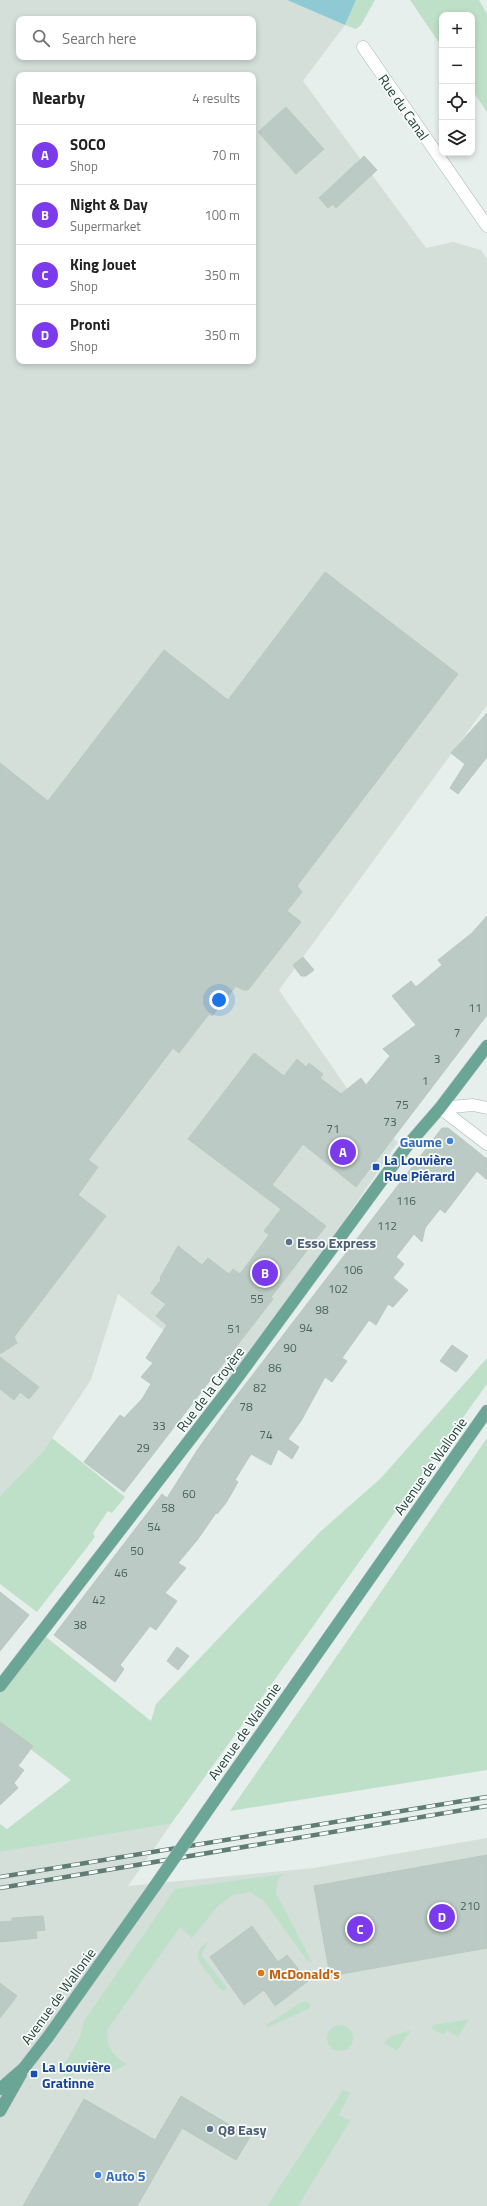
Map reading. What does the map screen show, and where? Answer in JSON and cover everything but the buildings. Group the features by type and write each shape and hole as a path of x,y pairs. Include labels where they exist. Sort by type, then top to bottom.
{"main road":[{"name":"Rue de la Croyère","path":"0,1686 232,1385 407,1146 440,1108 487,1046"},
{"name":"Avenue de Wallonie","path":"0,2111 24,2068 48,2037 155,1886 487,1410"},
{"name":"Avenue de Wallonie","path":"0,2089 24,2068"}],"street":[{"name":"Rue du Canal","path":"363,47 487,226"},
{"path":"440,1108 473,1105 487,1108"},
{"path":"440,1108 487,1144"}],"shaded area":[{"path":"0,0 287,0 345,25 303,81 426,248 453,242 481,250 487,259 487,705 279,990 369,1120 398,1142 232,1385 118,1294 91,1380 44,1450 0,1496"},
{"path":"171,1824 128,1886 314,1868 487,1838 487,2206 0,2206 0,1852"}],"green space":[{"path":"356,0 375,0 361,25 356,29 345,25"},
{"path":"410,0 479,0 487,14 487,112 475,94 475,12 439,12 439,43"},
{"path":"487,1358 487,1384 171,1824 0,1852 0,1824 7,1829 71,1780 0,1726 0,1686 41,1633 151,1721 156,1704 320,1532 381,1478"},
{"path":"52,1438 125,1497 112,1513 108,1511 93,1533 95,1537 37,1612 0,1584 0,1496 44,1450"},
{"path":"487,1438 487,1770 230,1811"},
{"path":"283,1874 278,1880 276,1893 313,1964 306,1959 264,1901 250,1892 233,1895 218,1906 192,1938 180,1927 108,2029 107,2035 111,2050 118,2058 127,2064 114,2071 96,2075 76,2073 68,2078 60,2072 80,2037 84,2021 175,1889"},
{"path":"209,1941 202,1952 202,1956 227,1988 224,1991 216,1985 198,1958 199,1950"},
{"path":"302,2002 309,2002 311,2005 308,2009 267,2028 266,2025"},
{"path":"469,2019 458,2037 447,2030 443,2035 431,2028 434,2025"},
{"path":"340,2025 349,2029 353,2038 349,2047 340,2051 331,2047 327,2038 331,2029"},
{"path":"411,2030 397,2051 384,2043 391,2036"},
{"path":"343,2090 350,2093 339,2115 350,2121 298,2206 267,2206"}],"water":[{"path":"287,0 356,0 345,25"}],"railway":[{"path":"0,1877 487,1797"},
{"path":"0,1888 487,1806"}],"place":[{"name":"Gaume","path":"450,1141"},
{"name":"SOCO","path":"343,1152"},
{"name":"La Louvière Rue Piérard","path":"376,1167"},
{"name":"Esso Express","path":"289,1242"},
{"name":"Night & Day","path":"265,1273"},
{"name":"Pronti","path":"442,1917"},
{"name":"King Jouet","path":"360,1929"},
{"name":"McDonald's","path":"261,1973"},
{"name":"La Louvière Gratinne","path":"34,2074"},
{"name":"Q8 Easy","path":"210,2129"},
{"name":"Auto 5","path":"98,2175"}]}
